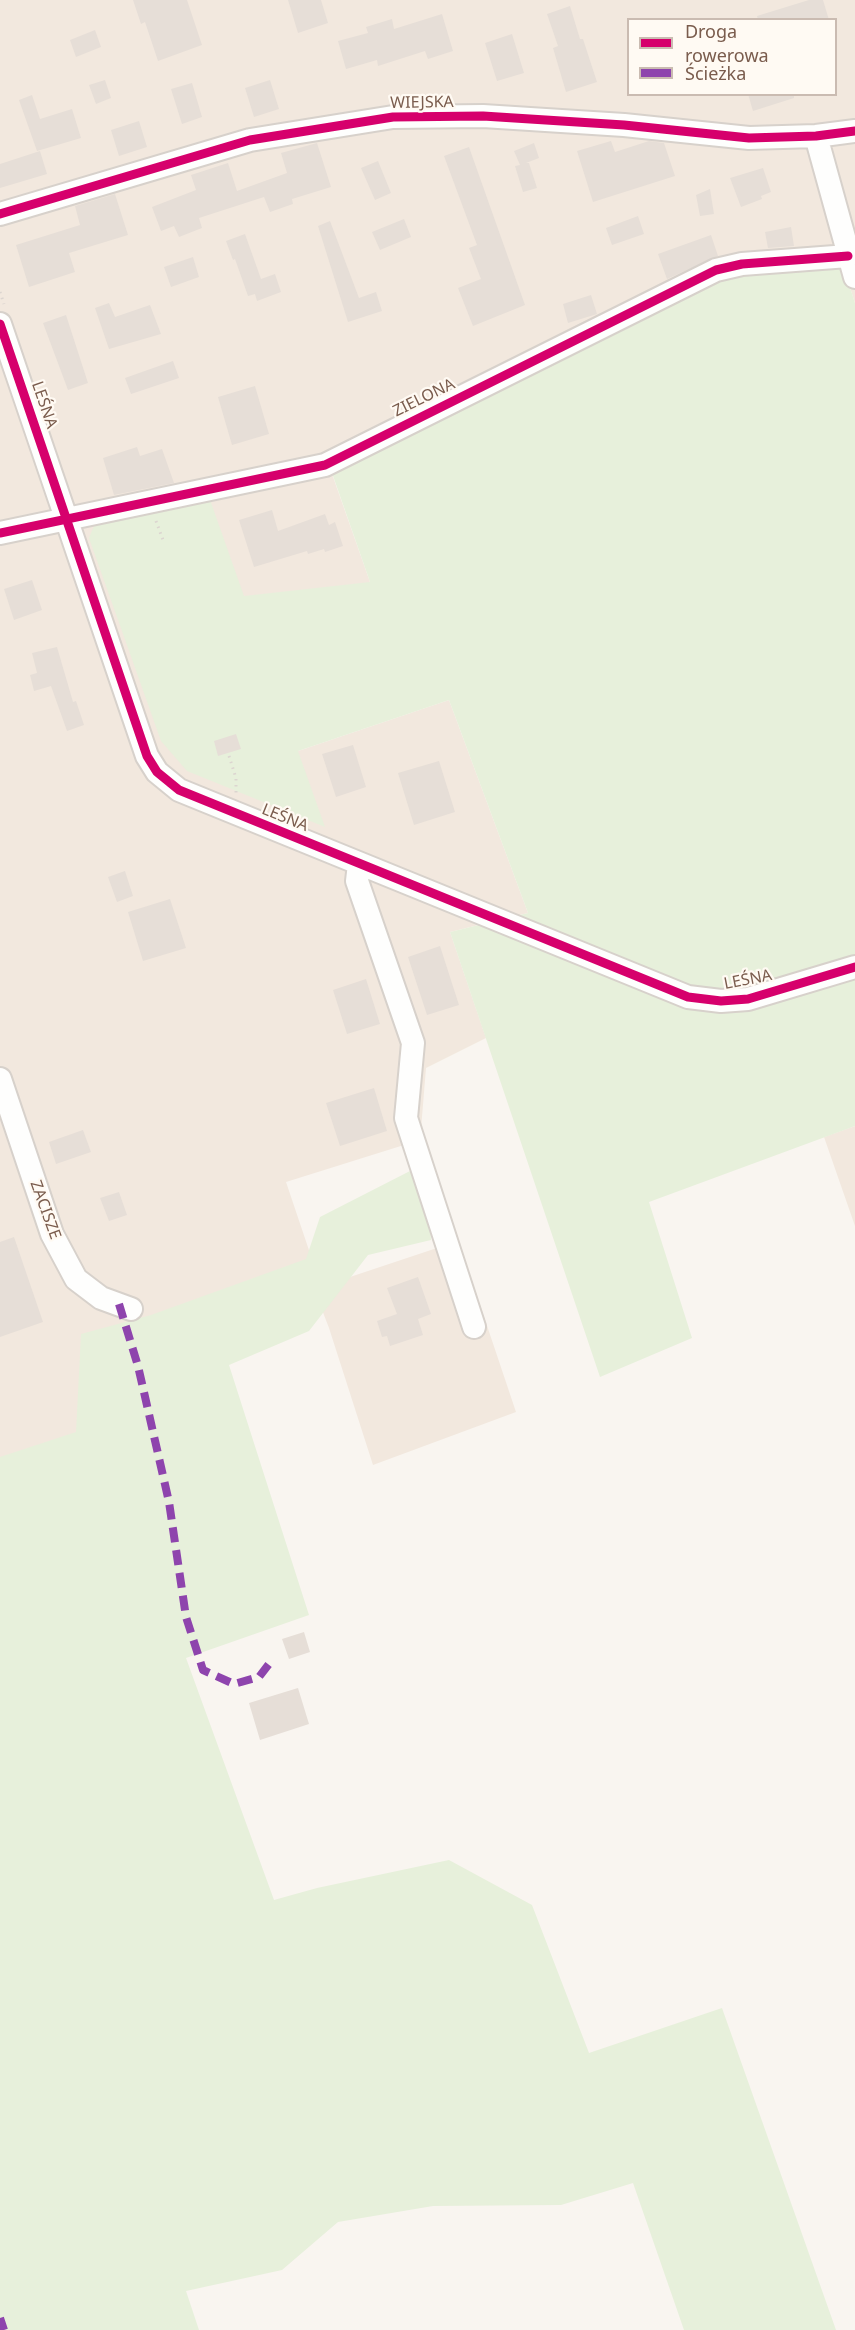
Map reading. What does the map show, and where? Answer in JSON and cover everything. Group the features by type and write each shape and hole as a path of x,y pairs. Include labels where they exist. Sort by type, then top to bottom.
{"street":[{"name":"WIEJSKA","path":"0,214 250,140 393,117 483,116 624,125 748,138 816,136 855,131"},
{"path":"816,136 851,266"},
{"name":"ZIELONA","path":"0,533 325,465 716,270 742,264 851,266"},
{"name":"LEŚNA","path":"3,317 67,518 147,756 157,772 179,790 227,811 332,842 358,864 688,997 721,1001 748,999 855,968"},
{"path":"358,864 357,881 413,1043 406,1118 474,1327"},
{"name":"ZACISZE","path":"0,1079 52,1234 76,1279 101,1298 131,1309"}],"path":[{"path":"0,292 3,317"},
{"path":"227,811 236,791 236,778 229,756"}],"shaded area":[{"path":"0,0 855,0 855,303 843,266 332,474 370,582 298,751 449,700 528,913 450,932 486,1038 426,1068 421,1129 516,1412 373,1465 329,1328 314,1289 440,1247 404,1145 286,1182 316,1271 121,1452 0,1498"},
{"path":"855,1126 855,1226 824,1137"}],"green space":[{"path":"843,266 855,303 855,1126 649,1202 692,1338 600,1377 450,932 528,913 449,700 298,751 325,827 187,771 161,741 89,538 96,521 209,497 244,596 370,582 332,473 731,277"},
{"path":"410,1171 429,1203 431,1240 368,1255 309,1331 229,1365 309,1615 186,1658 274,1900 317,1888 449,1860 532,1905 589,2053 722,2008 836,2330 684,2330 633,2183 561,2205 433,2206 338,2222 282,2270 186,2291 199,2330 0,2330 0,1457 76,1432 81,1334 151,1315 306,1259 320,1217"}],"building":[{"path":"133,0 187,0 202,45 158,61 145,22 141,24"},
{"path":"288,0 321,0 328,23 298,33"},
{"path":"809,0 823,0 828,18 758,18 757,16"},
{"path":"570,6 597,82 566,92 553,48 558,46 547,14"},
{"path":"442,14 453,51 428,59 425,51 378,66 377,60 346,69 338,41 368,33 366,27 392,19 394,29"},
{"path":"95,30 101,47 76,57 70,40"},
{"path":"512,34 524,73 497,81 485,43"},
{"path":"105,80 111,98 96,104 89,85"},
{"path":"270,80 279,109 254,117 245,88"},
{"path":"192,83 202,117 182,124 171,89"},
{"path":"32,95 40,119 72,109 81,138 37,151 19,100"},
{"path":"749,96 794,96 794,98 753,111"},
{"path":"139,121 147,147 119,156 111,130"},
{"path":"611,141 615,152 649,141 664,143 675,176 593,202 577,151"},
{"path":"317,143 331,187 292,199 293,204 270,212 264,197 199,218 202,228 179,237 174,226 161,231 152,207 196,190 191,175 228,163 237,191 287,173 281,153"},
{"path":"534,143 539,158 526,163 529,163 537,188 523,192 515,166 520,165 514,151"},
{"path":"469,147 525,305 473,326 458,288 481,279 469,248 477,245 444,156"},
{"path":"40,151 47,174 0,188 0,164"},
{"path":"378,161 391,193 375,200 361,168"},
{"path":"763,168 771,192 761,196 762,199 741,207 730,178"},
{"path":"710,189 714,214 700,216 696,195"},
{"path":"115,194 128,235 69,253 75,272 29,287 16,245 80,225 75,206"},
{"path":"638,216 644,234 612,245 606,228"},
{"path":"404,219 411,237 380,250 372,232"},
{"path":"330,221 359,298 376,292 382,311 348,322 318,226"},
{"path":"791,227 794,246 768,248 765,232"},
{"path":"245,234 261,279 275,274 281,292 257,301 255,294 248,296 226,241"},
{"path":"711,235 718,256 667,279 658,254"},
{"path":"193,257 199,277 171,287 164,267"},
{"path":"591,295 597,314 568,323 563,304"},
{"path":"109,303 115,317 150,305 161,334 109,349 95,308"},
{"path":"66,315 88,383 68,390 43,323"},
{"path":"173,361 179,378 131,394 125,378"},
{"path":"255,386 269,434 232,445 218,397"},
{"path":"137,447 140,456 162,449 174,483 114,495 103,458"},
{"path":"272,510 278,531 325,514 329,525 335,522 343,546 325,552 324,549 308,554 307,551 254,567 239,520"},
{"path":"32,580 42,610 14,620 4,589"},
{"path":"57,647 73,702 76,701 84,725 67,731 51,686 34,691 30,675 37,673 32,653"},
{"path":"236,734 241,749 218,756 214,741"},
{"path":"353,745 366,787 336,797 322,754"},
{"path":"439,761 455,812 414,825 398,773"},
{"path":"125,871 133,896 117,902 108,877"},
{"path":"170,899 186,948 143,961 128,912"},
{"path":"440,946 459,1005 427,1015 408,957"},
{"path":"366,979 380,1024 347,1034 333,990"},
{"path":"374,1088 387,1131 340,1146 326,1103"},
{"path":"83,1130 91,1152 56,1164 49,1142"},
{"path":"119,1192 127,1215 109,1221 100,1198"},
{"path":"14,1237 43,1322 0,1337 0,1242"},
{"path":"418,1277 431,1314 418,1319 423,1335 390,1346 387,1336 382,1337 377,1321 397,1314 387,1288"},
{"path":"304,1632 310,1652 289,1659 282,1639"},
{"path":"298,1688 309,1724 260,1740 249,1703"}],"marked path":[{"path":"119,1304 138,1366 169,1502 186,1617 203,1670 234,1684 259,1677 272,1660"},
{"path":"0,2318 4,2330"}],"cycle path":[{"path":"0,214 250,140 393,117 483,116 624,125 749,138 816,136 855,131"},
{"path":"0,533 325,465 716,270 742,264 848,256"},
{"path":"0,324 147,756 157,772 179,790 688,997 721,1001 748,999 855,967"}]}
